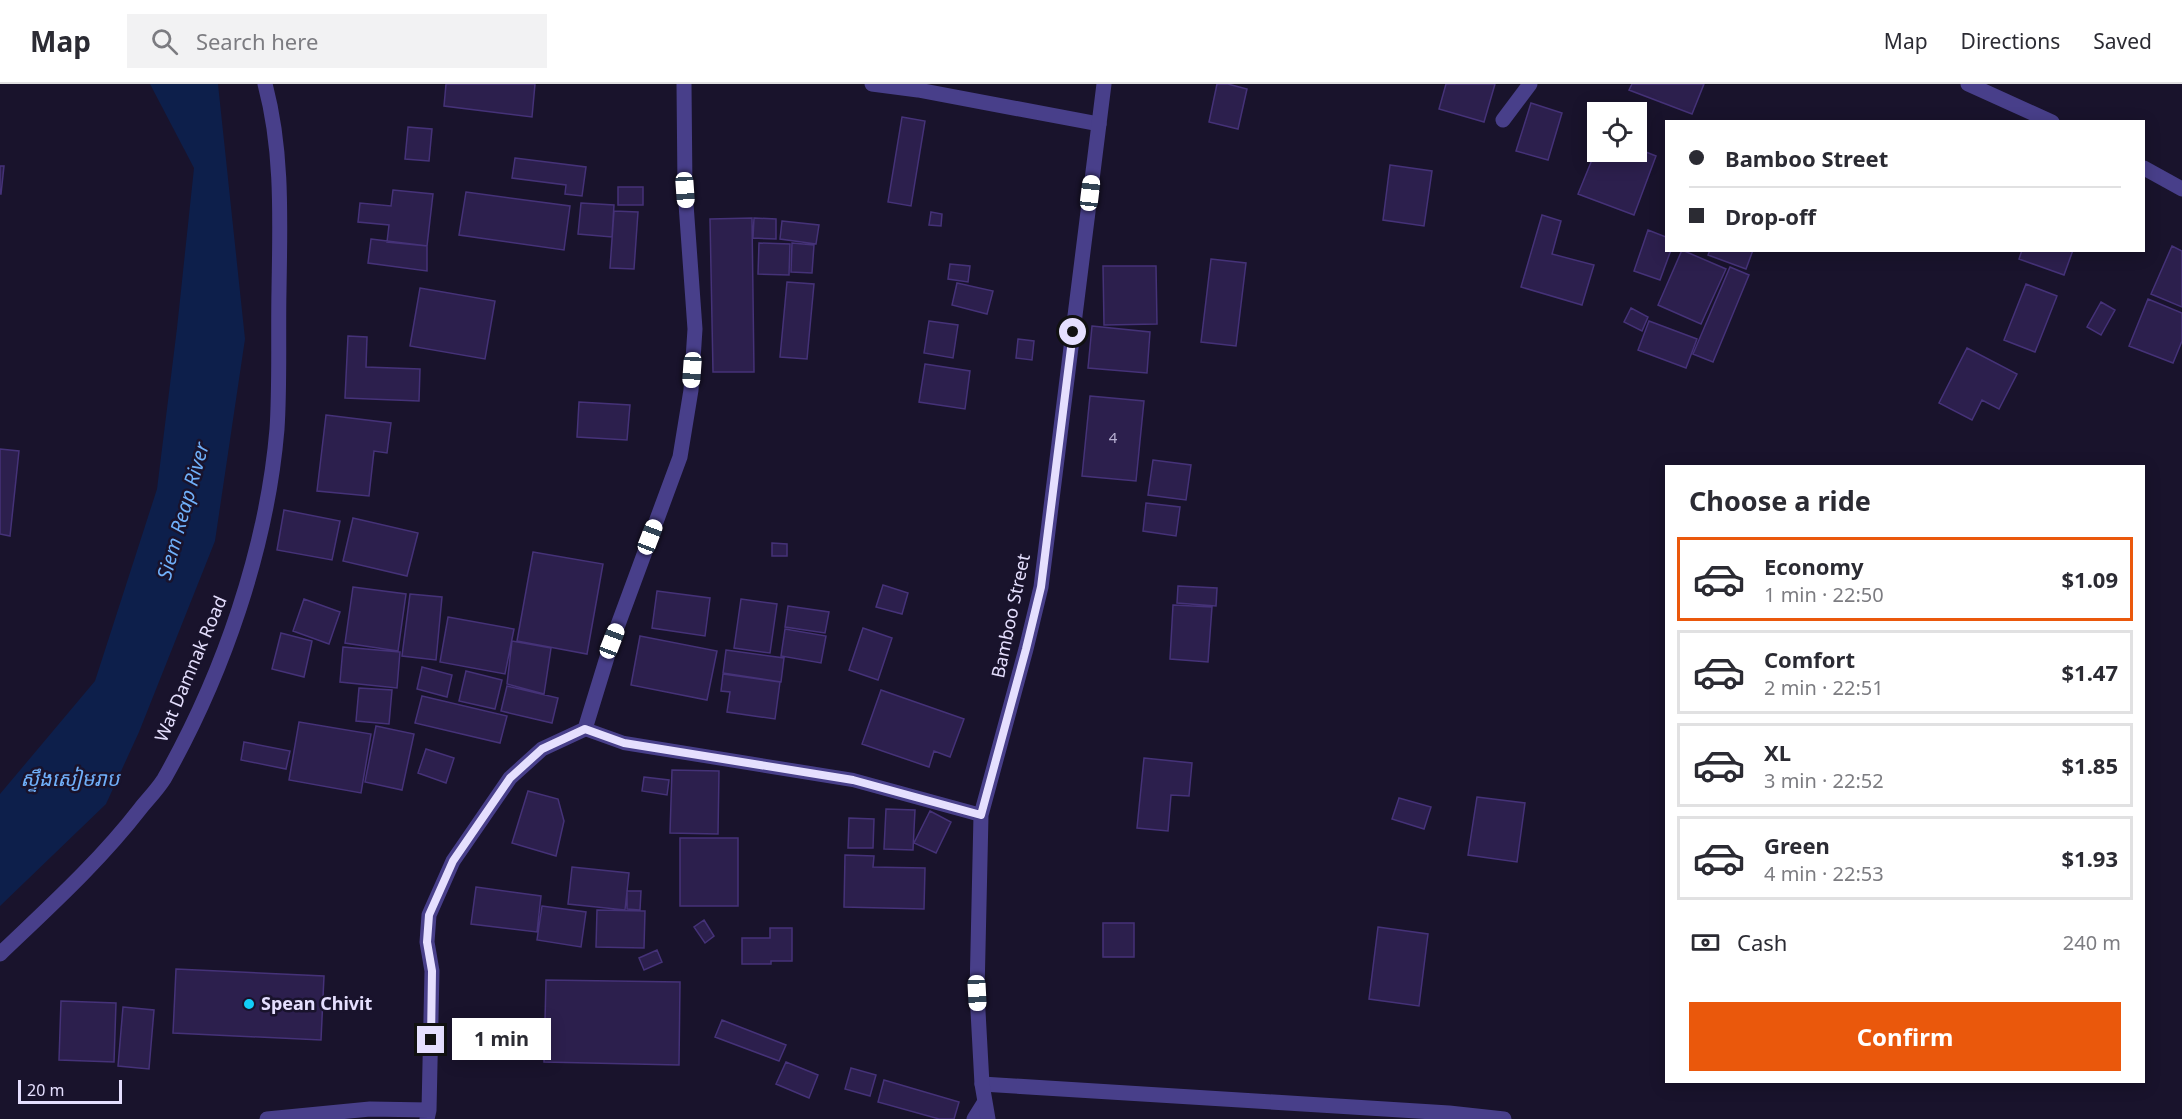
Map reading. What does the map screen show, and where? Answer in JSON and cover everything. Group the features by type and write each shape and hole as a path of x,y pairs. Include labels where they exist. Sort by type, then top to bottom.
{"street":[{"name":"Wat Damnak Road","path":"0,954 119,837 163,780 199,708 237,614 255,555 277,428 280,201 274,134 265,84"},
{"path":"267,1119 370,1109 428,1114 432,971 427,942 429,915 453,861 510,778 542,749 585,729 612,641 680,457 691,390 695,329 685,190 684,84"},
{"path":"872,84 918,90 1099,124"},
{"name":"Bamboo Street","path":"988,1119 982,1084 977,993 981,815 1041,587 1104,84"},
{"path":"1503,120 1530,84"},
{"path":"1968,84 2048,120"},
{"path":"2145,169 2182,189"},
{"path":"982,1084 1449,1113 1504,1119"},
{"path":"974,1119 984,1103"}],"lane":[{"path":"585,729 624,743 853,780 981,815"}],"water":[{"name":"ស្ទឹងសៀមរាប","path":"150,84 218,84 245,339 215,541 139,732 106,804 0,906 0,794 95,681 157,489 194,168"}],"building":[{"path":"446,84 535,84 532,117 444,106"},
{"path":"1217,84 1228,84 1247,89 1238,129 1209,122"},
{"path":"1446,84 1495,84 1484,122 1439,109"},
{"path":"1632,84 1704,84 1692,114 1629,90"},
{"path":"1531,103 1562,113 1548,160 1516,151"},
{"path":"902,117 925,121 911,206 888,202"},
{"path":"408,127 432,129 429,161 405,159"},
{"path":"1647,152 1656,156 1634,215 1578,194 1591,162 1647,162"},
{"path":"515,158 586,167 582,196 565,194 566,185 512,178"},
{"path":"1390,165 1432,171 1424,226 1383,220"},
{"path":"0,166 4,166 1,194 0,194"},
{"path":"618,187 643,187 643,205 618,205"},
{"path":"393,190 433,194 427,246 387,242 389,225 358,222 360,203 391,206"},
{"path":"466,192 570,206 564,250 459,235"},
{"path":"581,203 614,205 612,237 578,234"},
{"path":"614,211 638,212 634,269 610,268"},
{"path":"931,212 942,214 941,226 929,225"},
{"path":"1542,215 1561,221 1552,254 1594,265 1582,305 1521,287"},
{"path":"752,218 754,372 713,372 710,219"},
{"path":"754,218 776,219 776,239 753,238"},
{"path":"782,221 819,225 816,244 780,239"},
{"path":"1648,230 1665,237 1665,252 1670,252 1660,280 1634,271"},
{"path":"371,239 427,246 427,271 368,263"},
{"path":"759,243 790,244 789,275 758,274"},
{"path":"792,243 814,245 812,273 791,272"},
{"path":"2172,246 2182,251 2182,307 2151,294"},
{"path":"1681,252 1687,252 1726,269 1701,324 1658,305"},
{"path":"1709,252 1752,252 1746,269 1708,255"},
{"path":"2021,252 2072,252 2064,275 2019,259"},
{"path":"1211,259 1246,263 1236,346 1201,342"},
{"path":"950,264 970,266 968,282 948,279"},
{"path":"1103,266 1156,266 1157,324 1104,325"},
{"path":"1730,267 1749,275 1713,362 1693,354"},
{"path":"787,282 814,284 807,359 780,357"},
{"path":"957,283 993,291 987,314 952,305"},
{"path":"2026,284 2057,296 2035,352 2004,340"},
{"path":"420,288 495,301 485,359 410,346"},
{"path":"2148,299 2182,313 2182,341 2173,363 2129,346"},
{"path":"2101,302 2115,310 2101,335 2087,327"},
{"path":"1631,308 1648,317 1642,331 1624,322"},
{"path":"929,321 958,325 953,358 924,353"},
{"path":"1649,321 1697,339 1686,368 1638,350"},
{"path":"1092,326 1150,332 1147,373 1088,368"},
{"path":"348,336 367,337 366,367 420,369 419,401 345,398"},
{"path":"1018,339 1034,341 1032,360 1016,358"},
{"path":"1967,348 2017,374 1999,409 1982,400 1972,420 1939,403"},
{"path":"925,364 970,371 965,409 919,402"},
{"path":"1090,396 1144,401 1136,481 1082,476"},
{"path":"579,402 630,405 627,440 577,437"},
{"path":"326,415 391,423 387,453 374,451 369,496 317,491"},
{"path":"0,449 19,451 10,536 0,534"},
{"path":"1153,460 1191,465 1186,500 1148,495"},
{"path":"1146,503 1180,507 1176,536 1143,531"},
{"path":"284,510 340,521 332,560 277,550"},
{"path":"353,518 418,533 407,576 343,561"},
{"path":"772,543 787,544 787,556 772,556"},
{"path":"533,552 603,564 587,654 517,641"},
{"path":"883,585 908,593 902,614 876,607"},
{"path":"1178,586 1217,588 1216,606 1177,603"},
{"path":"353,587 406,594 398,651 345,643"},
{"path":"657,591 710,598 705,636 652,628"},
{"path":"410,594 442,597 436,660 402,656"},
{"path":"304,599 340,612 329,644 293,631"},
{"path":"741,599 777,604 770,653 734,648"},
{"path":"1173,605 1212,607 1208,662 1170,659"},
{"path":"788,606 829,612 825,633 785,627"},
{"path":"448,617 514,629 505,674 440,662"},
{"path":"863,628 892,638 878,680 849,670"},
{"path":"785,629 826,636 821,663 781,656"},
{"path":"281,633 312,641 304,677 272,669"},
{"path":"640,636 717,651 707,700 631,685"},
{"path":"512,641 551,648 544,694 507,684"},
{"path":"343,647 400,652 397,688 340,682"},
{"path":"726,650 784,658 781,682 723,673"},
{"path":"422,667 452,675 447,697 417,689"},
{"path":"466,671 502,680 495,709 459,701"},
{"path":"723,674 780,682 775,719 727,712 730,692 721,691"},
{"path":"507,686 558,698 552,723 501,711"},
{"path":"359,688 392,690 389,724 356,721"},
{"path":"881,690 964,719 950,757 934,751 929,767 862,744"},
{"path":"422,696 507,716 500,743 415,723"},
{"path":"299,722 371,734 361,793 289,780"},
{"path":"376,726 414,734 402,790 365,782"},
{"path":"244,742 290,751 286,769 241,760"},
{"path":"426,749 454,758 446,783 418,773"},
{"path":"1144,758 1192,763 1189,796 1171,795 1168,831 1137,828"},
{"path":"672,770 719,771 718,834 670,833"},
{"path":"644,777 669,780 667,795 642,791"},
{"path":"528,791 558,799 564,821 556,856 512,843"},
{"path":"1477,797 1525,803 1517,862 1468,855"},
{"path":"1399,798 1431,807 1424,829 1392,819"},
{"path":"886,809 915,810 913,850 884,849"},
{"path":"930,811 951,822 936,853 914,843"},
{"path":"849,818 874,819 873,848 848,848"},
{"path":"680,838 738,838 738,906 680,906"},
{"path":"845,855 874,856 873,867 925,868 924,909 844,907"},
{"path":"572,867 629,873 625,910 568,904"},
{"path":"476,887 541,896 537,932 471,924"},
{"path":"627,891 641,891 640,910 627,909"},
{"path":"542,906 586,912 581,947 537,940"},
{"path":"597,910 645,911 644,948 596,947"},
{"path":"704,920 714,936 705,943 694,927"},
{"path":"1103,923 1134,923 1134,957 1103,957"},
{"path":"1378,927 1428,934 1419,1006 1369,999"},
{"path":"770,928 792,928 792,961 742,964 742,938 770,938"},
{"path":"657,950 662,962 644,970 639,958"},
{"name":"Spean Chivit","path":"176,969 324,976 321,1040 173,1033"},
{"path":"546,980 680,982 679,1065 544,1062"},
{"path":"61,1001 116,1003 114,1062 59,1060"},
{"path":"123,1007 154,1010 149,1069 118,1066"},
{"path":"722,1020 786,1045 779,1061 715,1037"},
{"path":"786,1062 818,1075 809,1098 776,1084"},
{"path":"851,1068 876,1075 870,1096 845,1089"},
{"path":"884,1080 959,1102 954,1119 939,1119 878,1102"}],"place":[{"name":"Spean Chivit","path":"249,1004"}],"route":[{"path":"431,1040 432,971 427,942 429,915 453,861 510,778 542,749 585,729 624,743 853,780 981,815 1041,587 1073,332"}],"water label":[{"name":"Siem Reap River","path":"183,511"}]}
